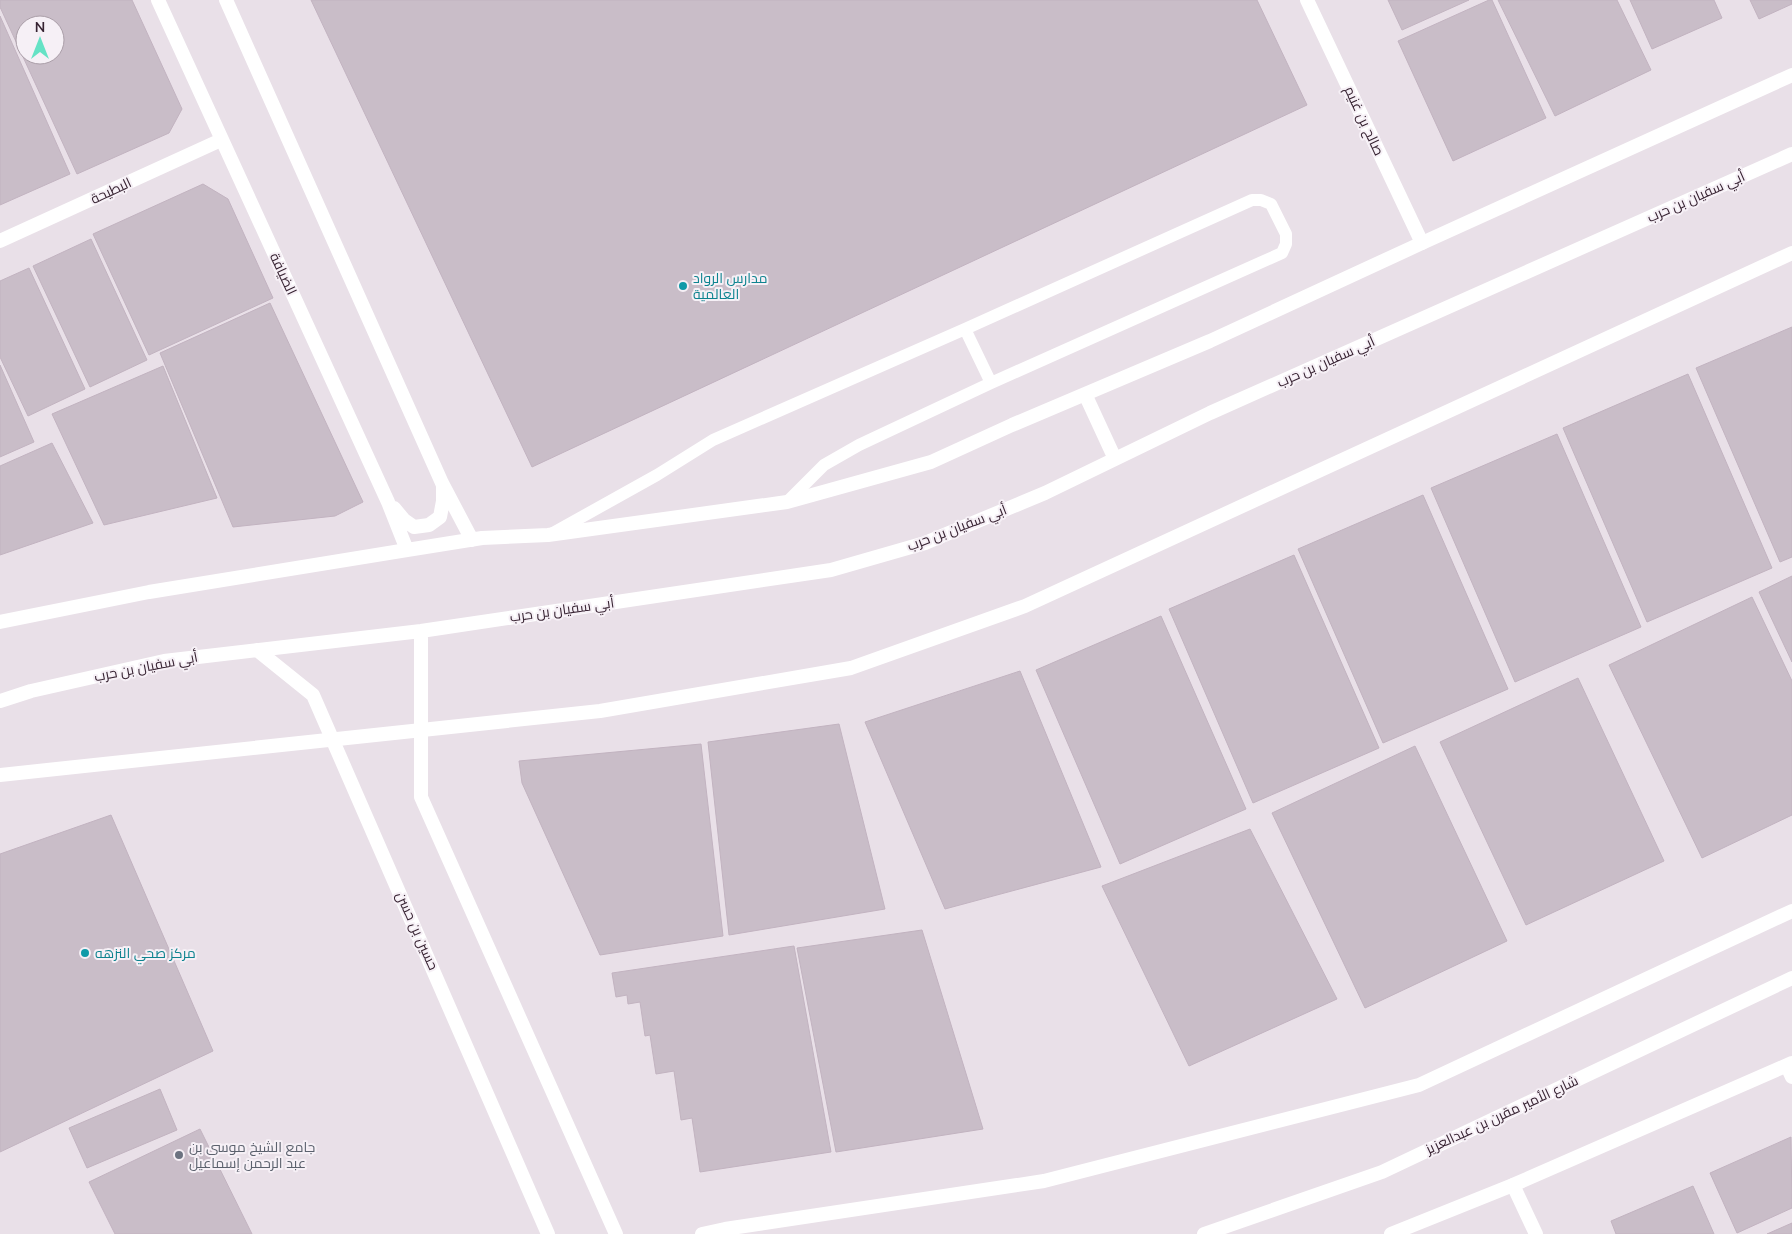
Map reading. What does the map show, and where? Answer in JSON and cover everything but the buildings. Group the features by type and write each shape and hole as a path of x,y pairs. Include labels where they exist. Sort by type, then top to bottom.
{"street":[{"name":"الضيافة","path":"158,0 388,502 406,550"},
{"path":"226,0 442,483 472,540"},
{"name":"صالح بن غنيم","path":"1307,0 1422,243"},
{"path":"0,622 149,592 406,550 472,540 548,536 787,502 931,462 1210,341 1792,75"},
{"name":"البطيحة","path":"0,241 222,140"},
{"name":"أبي سفيان بن حرب","path":"0,701 31,691 164,661 421,631 831,570 925,543 1045,493 1210,413 1792,154"},
{"path":"0,775 600,711 851,668 1024,606 1792,253"},
{"path":"1085,394 1115,459"},
{"path":"388,502 404,520 414,527 429,525 440,517 443,501 442,483"},
{"path":"421,631 421,797 616,1234"},
{"name":"حسين بن حسن","path":"257,650 313,695 548,1234"},
{"path":"702,1234 1044,1181 1419,1085 1792,911"},
{"name":"شارع الأمير مقرن بن عبدالعزيز","path":"1204,1234 1382,1172 1792,978"},
{"path":"1391,1234 1790,1069"},
{"path":"1513,1185 1536,1234"}],"lane":[{"path":"548,536 657,475 713,440 1252,200 1261,200 1271,204 1286,234 1286,244 1282,253 991,384 859,446 824,465 787,502"},
{"path":"965,329 991,384"}],"place":[{"name":"مدارس الرواد العالمية","path":"683,286"},
{"name":"مركز صحي النزهه","path":"85,953"},
{"name":"جامع الشيخ موسى بن عبد الرحمن إسماعيل","path":"179,1155"}]}
